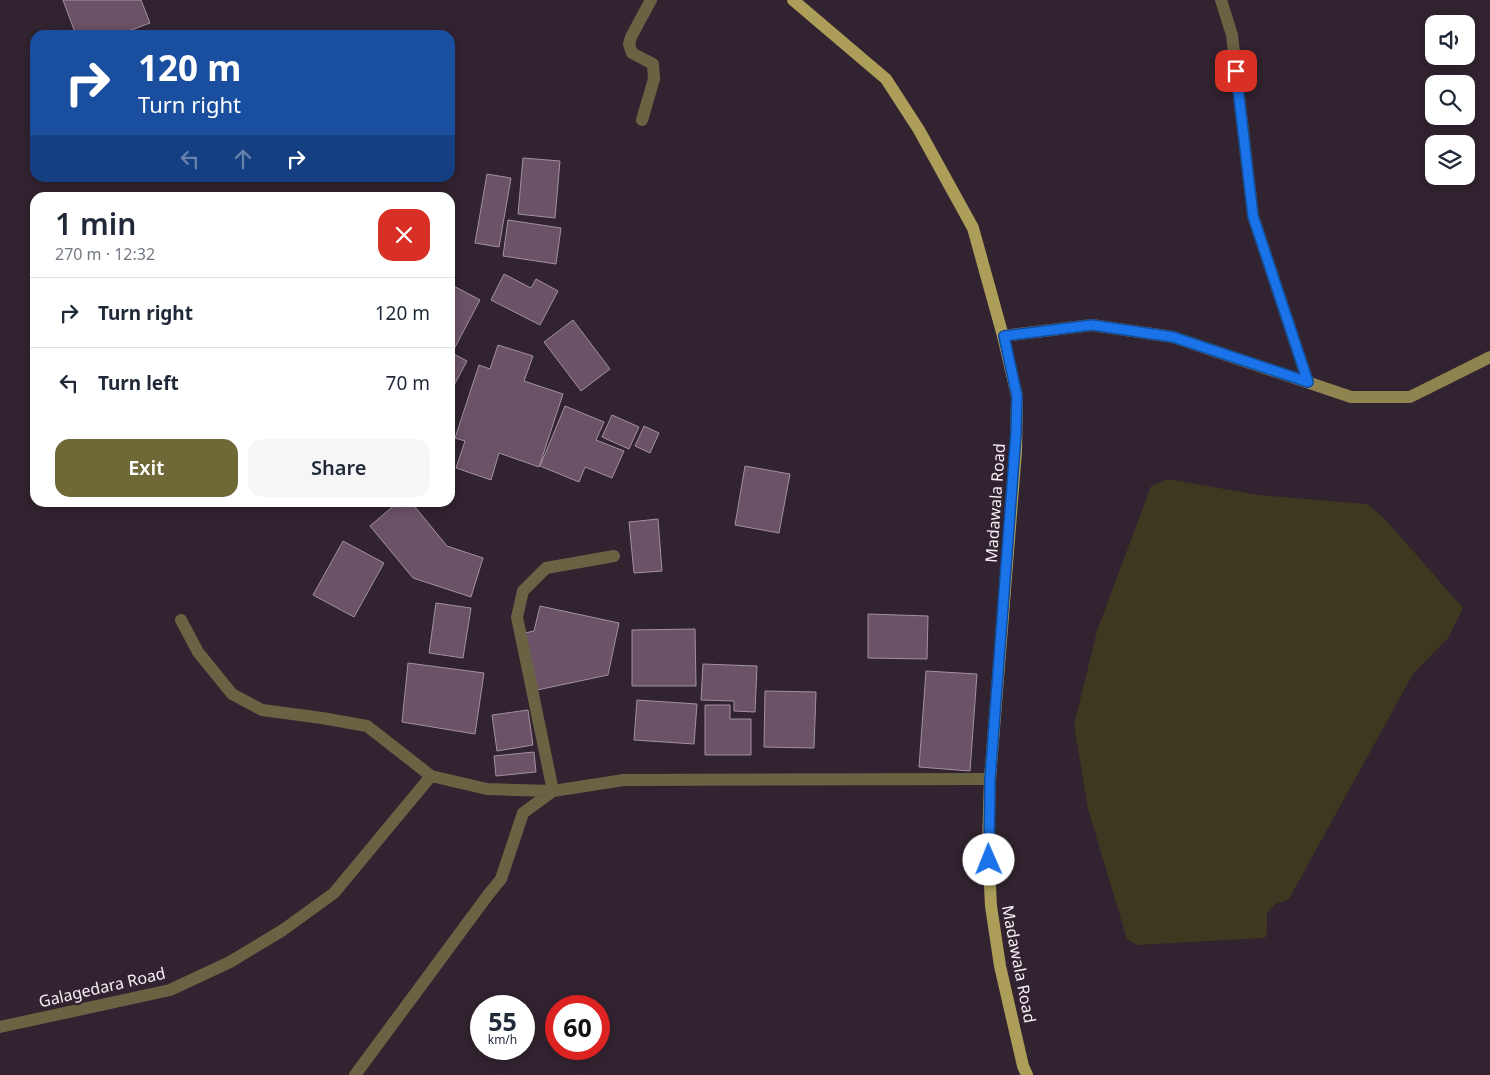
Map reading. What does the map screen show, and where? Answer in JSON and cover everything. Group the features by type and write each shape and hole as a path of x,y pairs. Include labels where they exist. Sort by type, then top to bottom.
{"main road":[{"name":"Madawala Road","path":"793,0 886,79 920,130 973,228 1004,336 1017,396 1016,442 990,779 988,845 990,906 1000,966 1023,1066 1027,1075"},
{"path":"1004,336 1092,325 1173,337 1351,397 1410,397 1490,357"}],"street":[{"path":"642,120 654,79 653,64 632,53 629,44 635,28 652,0"},
{"path":"1222,0 1232,35 1253,216 1308,382"},
{"path":"553,791 517,616 524,592 546,568 614,556"},
{"path":"181,620 198,652 232,694 262,710 366,726 431,776 487,789 553,791 624,780 990,779"},
{"name":"Galagedara Road","path":"0,1027 170,990 230,962 282,930 334,893 431,776"},
{"path":"356,1075 501,879 523,814 553,791"}],"shaded area":[{"path":"1167,479 1259,495 1367,504 1385,519 1463,608 1448,638 1413,674 1290,897 1286,901 1275,904 1267,913 1267,934 1265,938 1137,945 1127,939 1088,809 1074,725 1097,631 1151,486"}],"building":[{"path":"63,0 141,0 150,23 131,30 74,30"},
{"path":"523,158 560,161 555,218 518,214"},
{"path":"487,174 511,178 499,247 475,243"},
{"path":"508,220 561,228 556,264 503,256"},
{"path":"504,274 531,288 536,279 558,291 540,325 491,300"},
{"path":"455,287 480,300 455,347"},
{"path":"573,320 610,369 581,391 544,342"},
{"path":"498,345 533,356 524,381 563,394 539,467 499,453 491,480 456,468 465,441 455,438 479,365 490,369"},
{"path":"455,355 467,361 455,384"},
{"path":"565,406 604,422 596,440 624,451 612,478 585,467 579,482 540,466"},
{"path":"612,415 639,427 629,449 602,437"},
{"path":"644,426 659,433 650,453 635,446"},
{"path":"745,466 790,474 779,533 735,525"},
{"path":"392,507 415,507 447,546 483,558 471,597 413,578 370,526"},
{"path":"658,519 662,571 634,573 629,522"},
{"path":"343,541 384,563 354,617 313,595"},
{"path":"436,603 471,608 463,658 429,653"},
{"path":"540,606 619,623 608,675 537,690 525,633 534,631"},
{"path":"868,614 928,616 927,659 868,658"},
{"path":"695,629 696,686 632,686 632,630"},
{"path":"408,663 484,673 475,734 402,722"},
{"path":"703,664 757,666 755,712 734,711 734,701 701,700"},
{"path":"926,671 977,674 970,771 919,767"},
{"path":"765,691 816,692 814,748 764,747"},
{"path":"637,700 697,704 694,744 634,740"},
{"path":"705,705 730,705 730,719 751,719 751,755 705,755"},
{"path":"528,710 533,745 497,751 492,715"},
{"path":"534,752 536,772 496,776 494,756"}],"route":[{"path":"989,860 990,779 1016,452 1017,396 1004,336 1092,325 1173,337 1308,382 1253,216 1236,71"}]}
